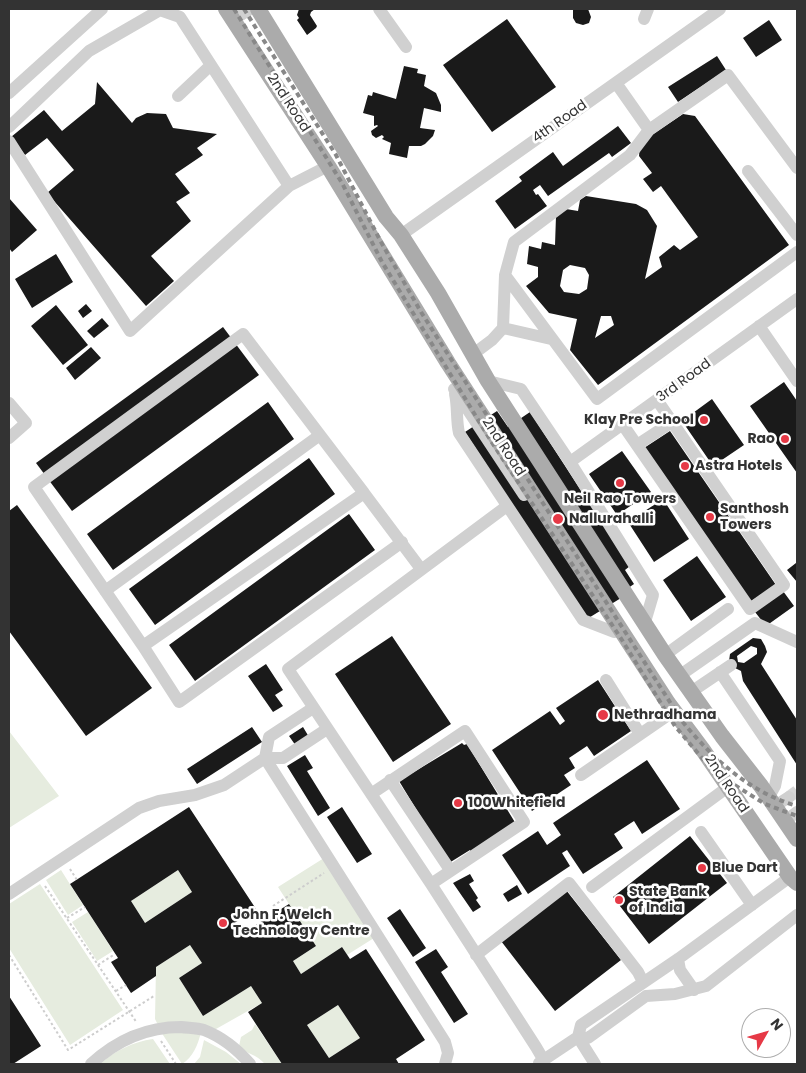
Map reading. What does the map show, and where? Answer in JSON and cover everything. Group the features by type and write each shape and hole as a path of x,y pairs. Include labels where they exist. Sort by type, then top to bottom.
{"main road":[{"name":"2nd Road","path":"258,9 386,217 401,236 438,294 488,382 665,655 716,727 778,800 794,827"},
{"name":"2nd Road","path":"232,13 448,363 671,707 795,878"},
{"path":"695,740 716,727"}],"street":[{"path":"9,93 102,9"},
{"path":"9,127 89,51 160,9 180,17 289,186"},
{"path":"232,13 250,9"},
{"path":"379,9 406,48"},
{"name":"4th Road","path":"401,236 718,9"},
{"path":"178,96 211,66"},
{"path":"472,354 492,340 503,328 505,275 514,242 630,155 650,130 728,75 797,168"},
{"path":"616,83 650,130"},
{"path":"9,141 130,330 289,186 328,166"},
{"path":"748,171 797,236"},
{"path":"505,275 597,399 797,252"},
{"name":"3rd Road","path":"570,462 797,299"},
{"path":"760,326 797,381"},
{"path":"503,328 551,339"},
{"path":"402,542 179,702 34,487 243,334 402,542 421,569"},
{"path":"448,363 458,410 456,421 459,434 583,620 614,632"},
{"path":"488,382 521,390 570,462 652,595 645,622"},
{"path":"454,389 652,693 671,707 640,734 581,775"},
{"path":"622,425 750,609 784,585 657,400"},
{"path":"9,438 26,423 11,412"},
{"path":"637,445 656,436 672,422"},
{"path":"105,591 320,435"},
{"path":"143,646 364,493"},
{"path":"507,506 288,669 431,884 541,1062 578,1037 588,1038 646,996 676,994 706,986 797,915"},
{"path":"665,655 728,609"},
{"path":"679,676 755,622 776,634 797,642"},
{"path":"691,692 731,665"},
{"path":"720,672 780,761 775,786 778,800"},
{"path":"606,680 640,734"},
{"path":"313,708 269,738 265,758 445,1042 448,1053 445,1064"},
{"path":"9,894 139,808 159,801 195,795 224,785 265,758 283,758 327,728"},
{"path":"371,794 465,731 524,822 431,884"},
{"path":"390,780 450,870"},
{"path":"592,887 728,787"},
{"path":"702,832 752,905"},
{"path":"578,1037 581,1025 678,959 752,905 795,878"},
{"path":"476,955 569,883 638,972 648,979 661,994"},
{"path":"678,959 680,970 694,990"},
{"path":"90,1064 120,1042 145,1032 173,1027 202,1030 227,1043 250,1064"},
{"path":"578,1037 595,1064"}],"path":[{"path":"273,906 334,867"},
{"path":"38,875 138,1025 143,1024"},
{"path":"67,918 85,907"},
{"path":"98,965 115,954"},
{"path":"9,955 68,1050 154,996"},
{"path":"116,992 126,985"},
{"path":"157,1036 176,1064"}],"shaded area":[{"path":"9,731 59,796 9,828"},
{"path":"324,858 374,938 347,955 342,947 301,974 293,961 316,946 278,887"},
{"path":"61,870 83,905 68,915 46,880"},
{"path":"178,870 192,892 145,923 131,901"},
{"path":"40,884 123,1010 70,1045 9,948 9,904"},
{"path":"88,912 113,951 97,961 72,922"},
{"path":"190,945 202,963 179,978 203,1016 251,986 262,1003 216,1029 201,1032 194,1050 182,1064 155,1019 156,967"},
{"path":"338,1005 360,1038 329,1058 307,1025"},
{"path":"255,1024 282,1064 265,1064 239,1046 241,1037 252,1030"},
{"path":"153,1039 170,1064 100,1064 125,1047"},
{"path":"204,1040 226,1052 241,1064 194,1064 200,1057"}],"building":[{"path":"299,9 315,9 310,15 317,26 307,35 297,20 299,18 297,15"},
{"path":"573,9 588,9 591,17 589,23 583,25 576,23 573,18"},
{"path":"507,19 556,87 492,132 443,65"},
{"path":"769,20 782,40 756,57 743,38"},
{"path":"717,56 726,70 678,102 668,87"},
{"path":"404,66 418,69 417,73 426,75 424,86 436,93 441,105 441,112 424,108 420,128 435,130 433,136 421,146 409,146 407,158 389,154 391,143 382,139 384,137 382,135 376,138 372,135 371,131 378,126 374,126 374,116 363,113 368,95 372,96 373,92 396,99"},
{"path":"97,82 132,123 136,118 147,113 166,114 173,128 217,134 197,148 203,155 175,174 190,193 176,202 191,221 151,256 174,281 146,306 47,193 74,170 47,138 25,155 11,137 44,110 62,131 95,104"},
{"path":"683,114 695,116 789,245 598,385 570,350 577,319 549,313 526,286 538,277 538,267 527,264 529,246 541,249 542,242 555,245 556,216 566,209 578,211 580,200 586,196 636,204 647,210 657,226 645,279 662,267 659,257 674,245 680,250 698,237 661,186 653,192 643,179 652,173 639,156 640,143","holes":["570,265 585,268 589,275 587,289 579,294 564,292 560,286 563,270","601,316 611,316 614,325 595,338"]},
{"path":"618,126 631,143 612,157 609,153 548,196 540,185 533,190 547,206 515,229 495,201 522,181 519,177 553,152 563,166"},
{"path":"9,198 37,230 12,252 9,248"},
{"path":"56,254 73,282 32,308 15,279"},
{"path":"86,304 92,311 83,318 78,311"},
{"path":"56,305 88,345 63,365 31,326"},
{"path":"102,318 109,326 94,338 87,331"},
{"path":"223,327 259,375 72,511 36,463"},
{"path":"91,347 101,358 75,380 66,368"},
{"name":"Rao","path":"784,382 797,401 797,473 750,406"},
{"path":"712,399 744,445 713,466 682,421"},
{"path":"268,402 294,439 113,570 87,534"},
{"path":"497,411 508,427 530,412 630,566 625,570 634,584 618,595 621,598 587,619 465,432"},
{"name":"Santhosh Towers","path":"670,431 776,585 750,602 644,448"},
{"name":"Neil Rao Towers","path":"622,451 651,492 617,515 589,474"},
{"path":"309,458 335,494 155,625 129,589"},
{"path":"663,499 689,539 654,562 628,522"},
{"path":"17,505 152,688 86,736 9,631 9,511"},
{"path":"349,514 375,550 195,681 169,645"},
{"path":"697,556 726,597 691,621 663,580"},
{"path":"796,563 797,565 797,582 787,570"},
{"path":"783,591 794,606 766,626 755,612"},
{"path":"392,636 451,724 393,762 335,674"},
{"path":"753,638 761,639 767,652 761,664 797,720 797,765 743,681 741,671 733,667 729,661 730,654","holes":["751,646 757,648 757,654 744,663 738,662 737,656"]},
{"path":"266,664 283,690 275,695 283,706 273,712 248,676"},
{"path":"598,680 631,731 594,756 587,746 569,758 575,768 564,775 571,785 532,811 492,750 550,711 560,725 565,721 556,708"},
{"path":"252,727 262,742 197,784 187,769"},
{"path":"303,727 309,737 296,746 289,736"},
{"name":"100Whitefield","path":"462,743 464,745 467,744 516,824 471,852 470,850 449,863 399,781"},
{"path":"305,755 313,768 307,771 330,808 318,816 287,766"},
{"path":"647,760 680,809 642,834 634,821 614,834 623,848 583,874 567,850 562,853 570,866 528,894 502,855 538,831 547,845 561,835 553,823"},
{"path":"189,807 256,909 233,924 240,935 289,904 316,946 293,961 301,974 342,947 350,959 366,949 425,1040 396,1059 399,1064 282,1064 248,1012 262,1003 251,986 203,1016 179,978 202,963 190,945 156,967 156,976 131,993 111,962 118,958 70,884","holes":["178,870 192,892 145,923 131,901","338,1005 360,1038 329,1058 307,1025"]},
{"path":"342,807 372,854 357,863 327,817"},
{"path":"690,836 727,883 649,944 613,897"},
{"path":"470,874 474,881 469,884 478,898 476,900 481,907 473,912 453,883"},
{"path":"517,885 522,894 508,902 503,894"},
{"path":"566,890 621,960 555,1011 501,941"},
{"path":"400,909 426,948 413,957 387,918"},
{"path":"436,949 448,967 441,972 468,1014 454,1023 415,962"},
{"path":"9,996 41,1046 13,1064 9,1064"}],"tunnel":[{"path":"789,797 797,791"}],"railway":[{"path":"234,9 342,183 382,262 491,441 622,640 675,726 707,764 725,779 765,804 797,816"},
{"path":"244,9 336,155 381,242 421,312 682,721 706,748 733,773 763,792 797,806"}],"place":[{"name":"Klay Pre School","path":"704,420"},
{"name":"Rao","path":"785,439"},
{"name":"Astra Hotels","path":"685,466"},
{"name":"Neil Rao Towers","path":"620,483"},
{"name":"Santhosh Towers","path":"710,517"},
{"name":"Nallurahalli","path":"558,519"},
{"name":"Nethradhama","path":"603,715"},
{"name":"100Whitefield","path":"458,803"},
{"name":"Blue Dart","path":"702,868"},
{"name":"State Bank of India","path":"619,900"},
{"name":"John F. Welch Technology Centre","path":"223,923"}]}
